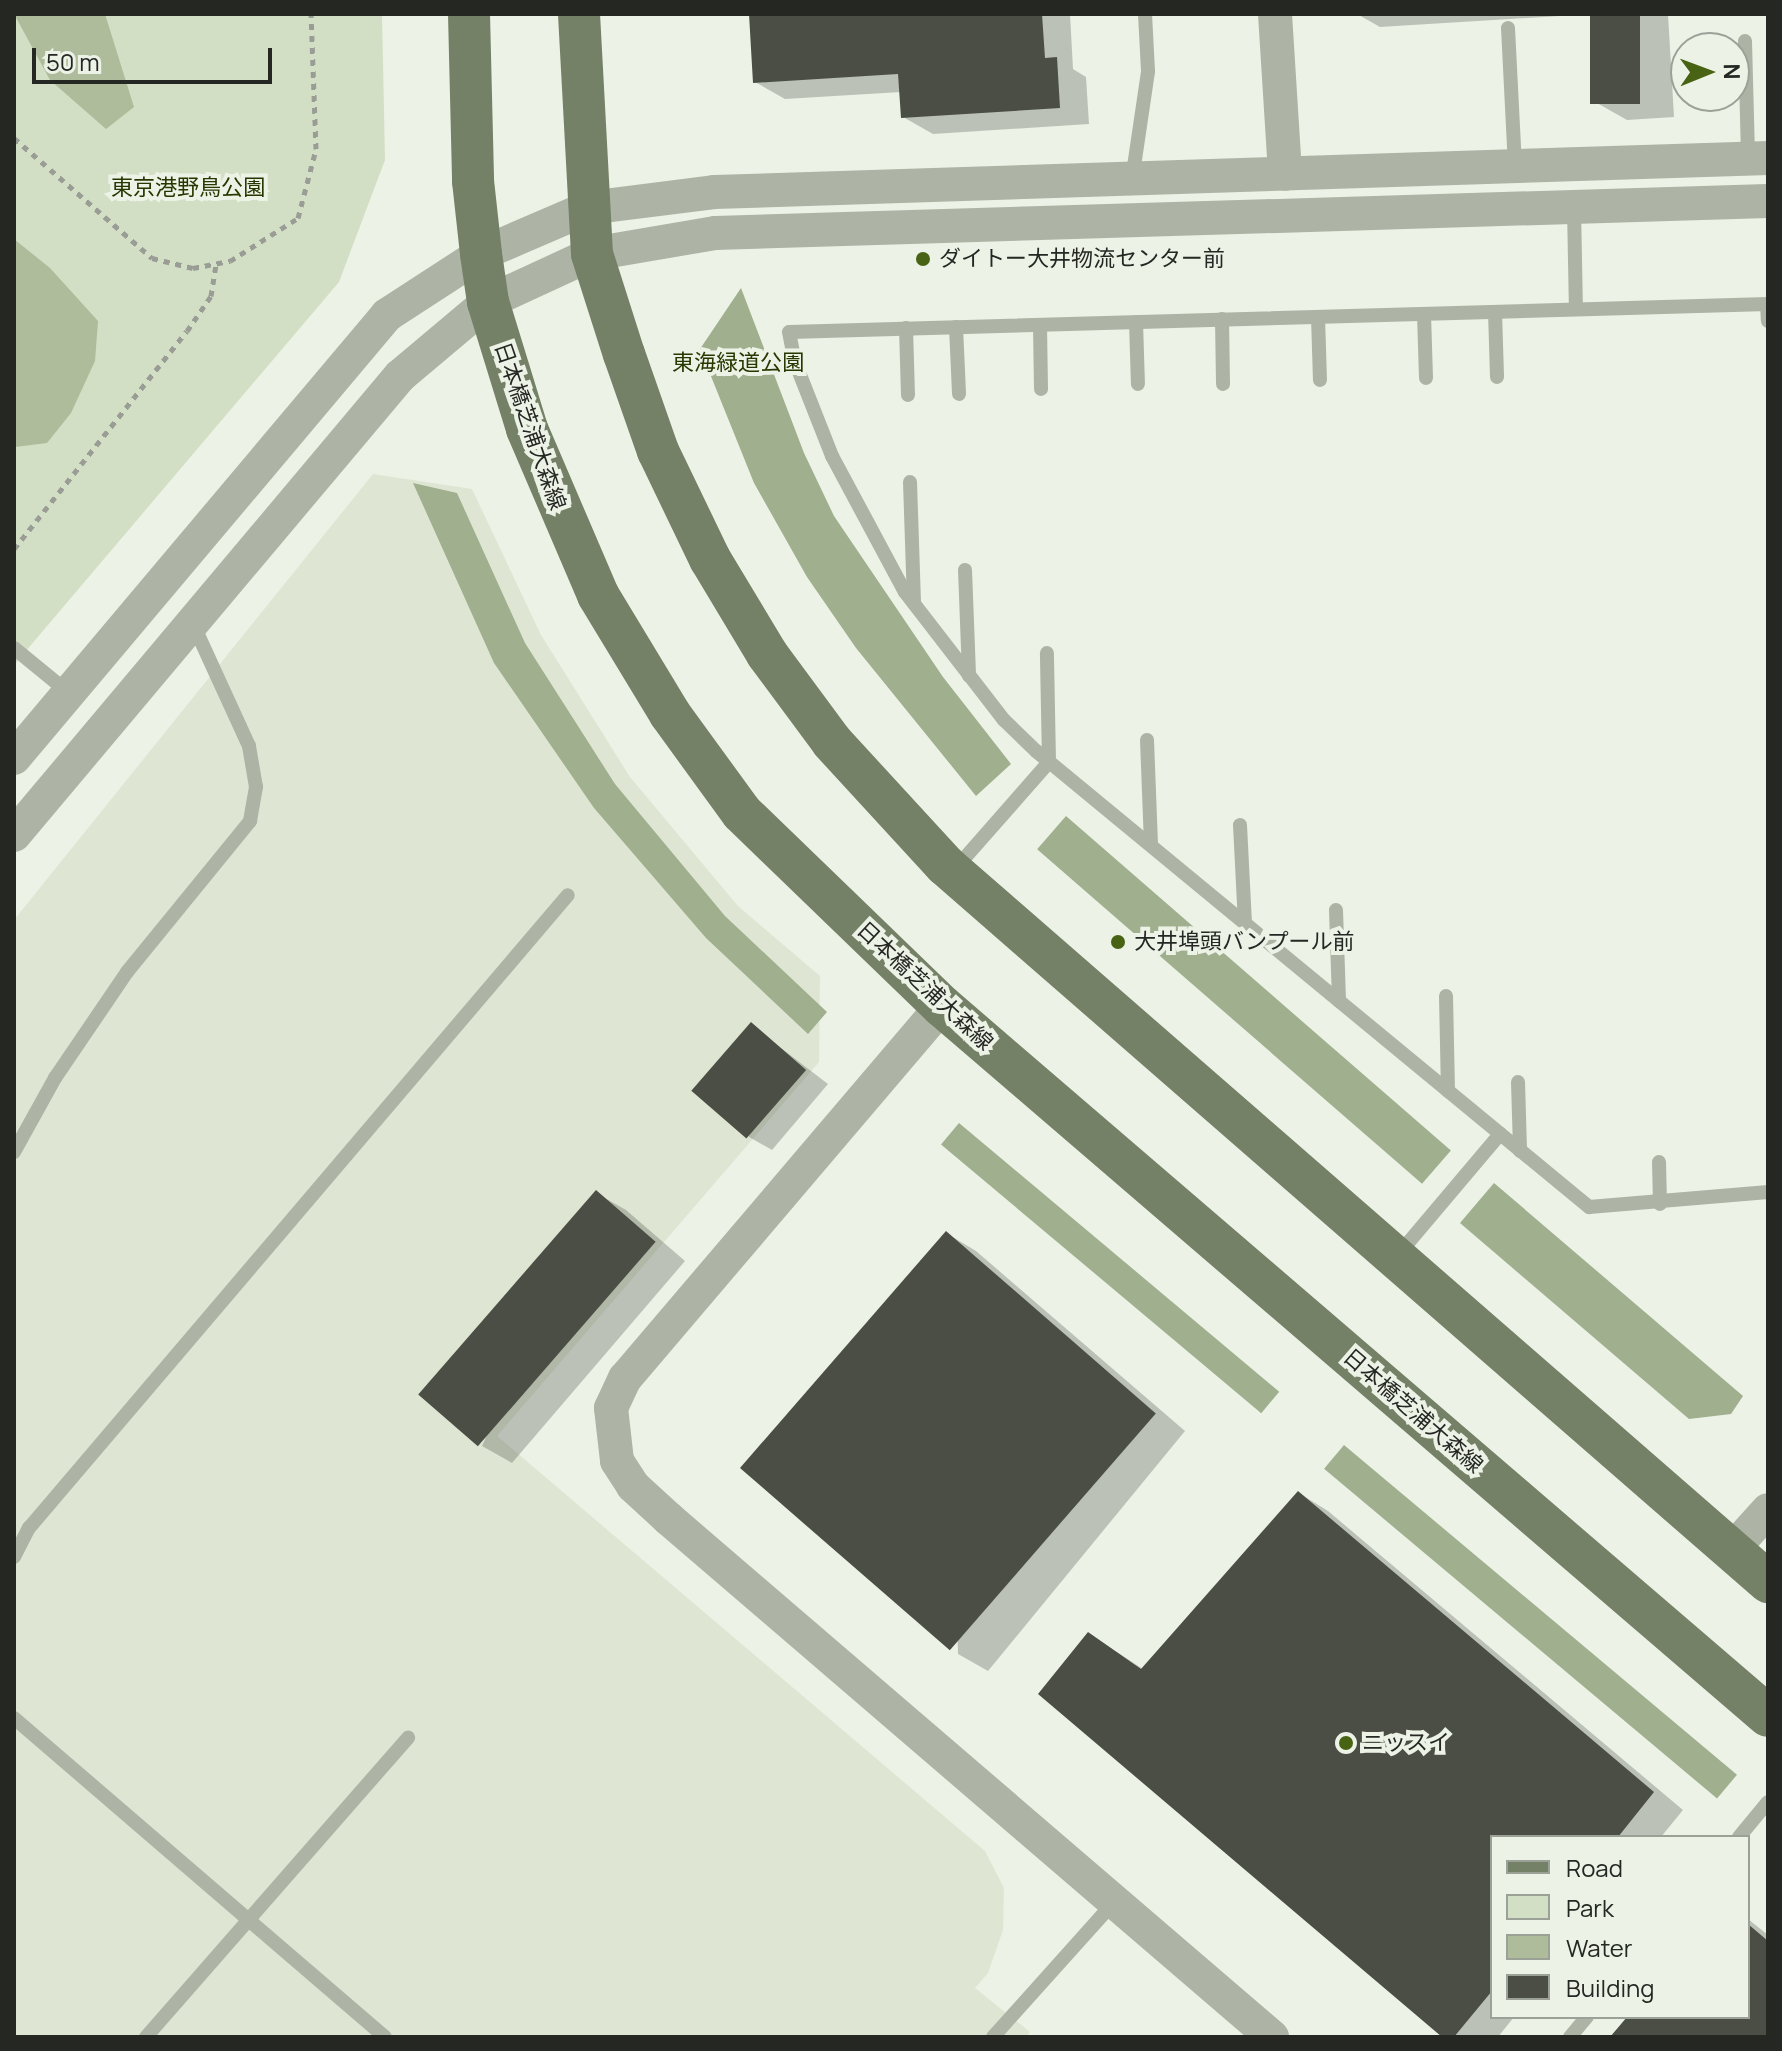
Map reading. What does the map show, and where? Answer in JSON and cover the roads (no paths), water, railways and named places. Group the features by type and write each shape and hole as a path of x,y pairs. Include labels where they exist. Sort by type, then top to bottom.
{"main road":[{"path":"448,14 469,98"},
{"name":"日本橋芝浦大森線","path":"469,14 469,98 481,254 488,302 546,481 598,595 670,714 742,813 942,1006 1768,1716"},
{"path":"579,14 592,254 658,451 710,559 767,654 832,742 883,803 953,872 1768,1582"}],"street":[{"path":"1275,14 1285,174"},
{"path":"14,758 387,315 481,254 588,208 714,192 1132,181 1758,158"},
{"path":"14,835 194,626 400,376 488,302 592,254 715,233 1768,201"},
{"path":"942,1006 625,1378 611,1408 610,1433 617,1461 633,1486 1272,2037"},
{"path":"1731,1551 1768,1510"}],"lane":[{"path":"1132,181 1148,71 1145,14"},
{"path":"1508,28 1515,167"},
{"path":"1750,86 1758,158"},
{"path":"1574,208 1576,309"},
{"path":"1768,321 1768,304 789,332 795,362 832,456 914,603 1004,720 1049,762 1589,1207 1660,1204 1768,1192"},
{"path":"1495,312 1497,377"},
{"path":"1424,314 1426,378"},
{"path":"1318,317 1320,380"},
{"path":"1222,319 1223,384"},
{"path":"1136,322 1138,384"},
{"path":"1040,325 1041,389"},
{"path":"956,327 959,394"},
{"path":"906,328 908,395"},
{"path":"910,482 914,603"},
{"path":"965,570 969,676"},
{"path":"14,1152 55,1078 127,972 250,821 256,787 249,746 194,626"},
{"path":"14,648 69,693"},
{"path":"953,872 1049,762 1047,653"},
{"path":"1147,740 1151,845"},
{"path":"1240,825 1245,923"},
{"path":"14,1557 29,1528 568,895"},
{"path":"1336,910 1339,1001"},
{"path":"1446,996 1448,1091"},
{"path":"1518,1082 1520,1151"},
{"path":"1395,1258 1500,1134"},
{"path":"1659,1162 1660,1204"},
{"path":"14,1718 385,2037"},
{"path":"146,2037 408,1738"},
{"path":"1741,1835 1768,1802"},
{"path":"993,2037 1114,1901"},
{"path":"1570,2037 1585,2019"}],"water":[{"path":"14,14 105,14 134,107 106,129 50,80"},
{"path":"14,239 50,268 98,321 95,361 71,413 47,443 15,447"}],"place":[{"name":"ダイトー大井物流センター前","path":"923,259"},
{"name":"大井埠頭バンプール前","path":"1118,942"},
{"name":"ニッスイ","path":"1346,1743"}],"park label":[{"name":"東京港野鳥公園","path":"188,188"},
{"name":"東海緑道公園","path":"738,363"}]}
